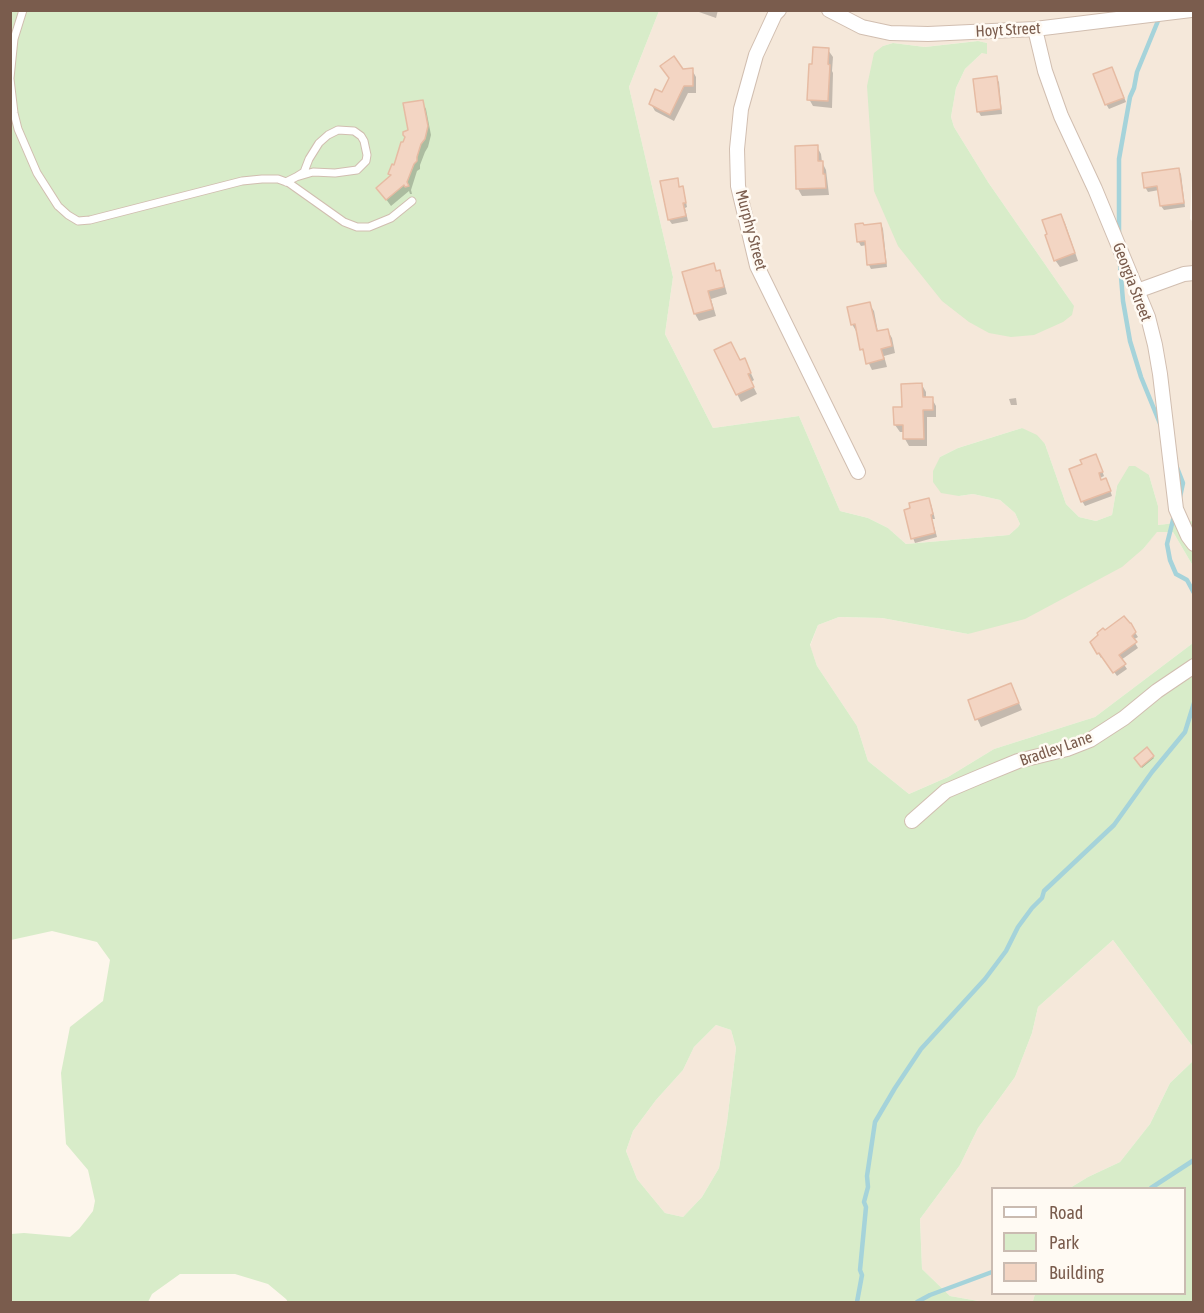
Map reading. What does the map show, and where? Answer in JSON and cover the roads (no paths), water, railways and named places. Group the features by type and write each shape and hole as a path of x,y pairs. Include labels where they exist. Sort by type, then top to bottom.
{"street":[{"name":"Murphy Street","path":"778,10 756,55 741,109 737,149 738,186 757,266 858,472"},
{"name":"Hoyt Street","path":"829,10 862,27 890,33 1035,29 1191,10"},
{"name":"Georgia Street","path":"1035,29 1045,71 1061,116 1095,189 1148,317 1160,374 1176,509 1194,544"},
{"path":"1137,291 1184,274 1194,273"},
{"name":"Bradley Lane","path":"912,821 946,791 1018,761 1067,749 1090,740 1194,666"}],"lane":[{"path":"23,10 14,39 10,79 18,129 37,173 58,206 78,221 90,220 242,181 278,179 286,182 345,222 357,227 369,227 391,218 412,201"},
{"path":"286,182 304,172 319,143 328,135 338,130 354,131 364,141 366,161 357,170 335,173 313,172 296,177"}],"waterway":[{"path":"1119,235 1119,159 1130,97 1137,72 1160,16"},
{"path":"1120,264 1130,341 1141,377 1161,426"},
{"path":"1176,465 1183,483 1180,497"},
{"path":"1174,516 1167,544 1170,560 1176,574 1187,580 1194,593"},
{"path":"857,1302 862,1275 860,1270 866,1207 864,1202 868,1187 867,1176 875,1122 921,1049 985,979 1006,951 1018,927 1042,898 1044,891 1114,825 1152,772 1185,732 1194,703"},
{"path":"1153,1187 1194,1160"},
{"path":"917,1302 991,1272"}]}
